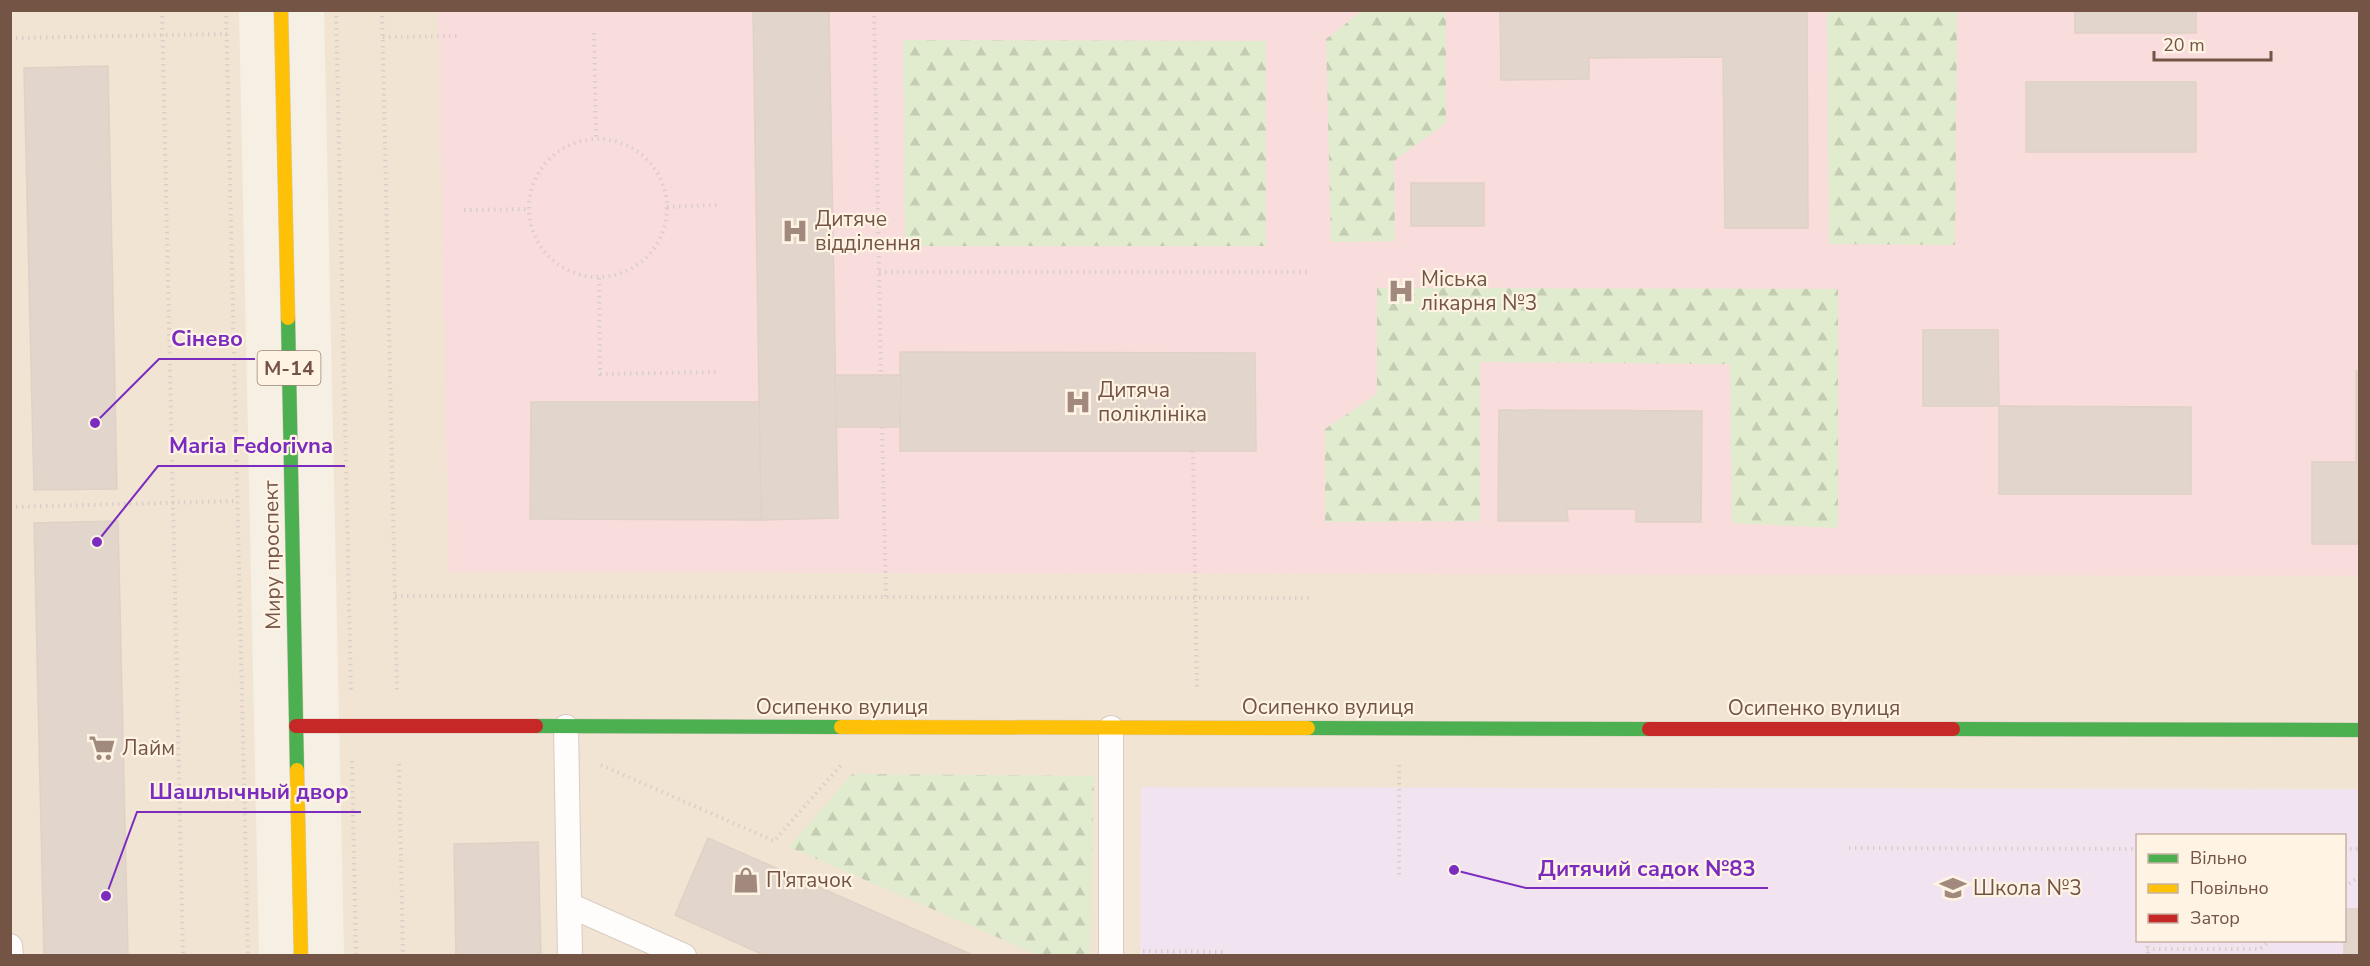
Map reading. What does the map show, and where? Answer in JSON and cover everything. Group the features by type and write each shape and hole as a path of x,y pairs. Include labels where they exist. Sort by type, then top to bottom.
{"main road":[{"name":"Миру проспект","path":"281,10 301,956"},
{"name":"Осипенко вулиця","path":"297,726 2360,730"}],"lane":[{"path":"566,727 570,956"},
{"path":"1111,728 1111,951"},
{"path":"569,905 684,956"},
{"path":"10,946 11,956"}],"path":[{"path":"162,10 183,956"},
{"path":"226,10 248,956"},
{"path":"336,10 356,956"},
{"path":"382,10 398,691"},
{"path":"874,10 881,375"},
{"path":"594,33 596,138"},
{"path":"10,38 226,34"},
{"path":"383,37 460,36"},
{"path":"596,138 623,143 646,158 661,180 667,207 662,233 648,256 625,272 599,278 572,272 549,258 534,235 528,209 533,182 548,159 570,144 596,138"},
{"path":"667,207 717,206"},
{"path":"464,210 528,209"},
{"path":"879,272 1307,272"},
{"path":"599,278 600,374 720,372"},
{"path":"882,427 886,597"},
{"path":"1193,451 1197,692"},
{"path":"10,507 237,501"},
{"path":"395,596 1313,598"},
{"path":"399,763 403,956"},
{"path":"597,763 774,841 842,764"},
{"path":"1399,765 1400,878"},
{"path":"1849,848 2136,849"},
{"path":"2346,886 2360,876"},
{"path":"2147,942 2148,956"},
{"path":"2148,949 2260,949 2269,942"},
{"path":"1111,951 1223,952"}],"shaded area":[{"path":"10,11 239,11 259,955 11,955"},
{"path":"324,11 2359,11 2359,955 344,955"},
{"name":"Міська лікарня №3","path":"438,11 2359,11 2359,576 449,572"},
{"path":"1141,787 2359,789 2359,955 1140,956"}],"green space":[{"path":"1362,11 1446,11 1446,123 1394,161 1395,241 1331,242 1326,39"},
{"path":"1827,11 1957,11 1955,245 1829,244"},
{"path":"903,40 1266,41 1266,246 905,246"},
{"path":"1377,288 1838,289 1838,528 1732,523 1730,364 1480,362 1480,521 1325,522 1325,429 1377,394"},
{"path":"852,774 1094,776 1090,955 1038,955 789,847"}],"building":[{"path":"753,10 829,10 838,518 761,520"},
{"path":"1500,10 1807,10 1808,228 1725,228 1723,57 1589,58 1589,79 1501,80"},
{"path":"2075,10 2196,10 2196,33 2075,33"},
{"path":"108,66 117,489 34,490 24,68"},
{"path":"2026,82 2196,82 2196,152 2026,152"},
{"path":"1411,183 1484,183 1484,226 1411,226"},
{"path":"1923,330 1998,330 1999,406 1923,406"},
{"path":"900,352 1255,353 1256,451 900,451"},
{"path":"2356,371 2360,371 2360,544 2312,544 2312,462 2356,462"},
{"path":"835,375 901,375 900,427 836,427"},
{"path":"531,402 759,402 761,520 530,519"},
{"path":"1999,406 2191,407 2191,494 1999,494"},
{"path":"1499,410 1702,411 1701,522 1636,522 1636,509 1567,509 1568,521 1498,521"},
{"path":"118,521 128,956 44,956 34,523"},
{"path":"708,838 975,956 766,956 675,915"},
{"path":"538,842 541,956 456,956 454,844"},
{"path":"2346,909 2360,909 2360,956 2344,956"}],"traffic: fast":[{"path":"288,318 297,770"},
{"path":"536,726 841,727"},
{"path":"1308,728 1649,729"},
{"path":"1953,729 2360,730"}],"traffic: slow":[{"path":"281,10 288,318"},
{"path":"841,727 1308,728"},
{"path":"297,770 301,956"}],"traffic: jam":[{"path":"296,726 536,726"},
{"path":"1649,729 1953,729"}],"place":[{"name":"Дитяче відділення","path":"795,231"},
{"name":"Міська лікарня №3","path":"1401,291"},
{"name":"Дитяча поліклініка","path":"1078,402"},
{"name":"Сінево","path":"95,423"},
{"name":"Maria Fedorivna","path":"97,542"},
{"name":"Лайм","path":"102,748"},
{"name":"Дитячий садок №83","path":"1454,870"},
{"name":"П'ятачок","path":"746,880"},
{"name":"Школа №3","path":"1953,888"},
{"name":"Шашлычный двор","path":"106,896"}]}
